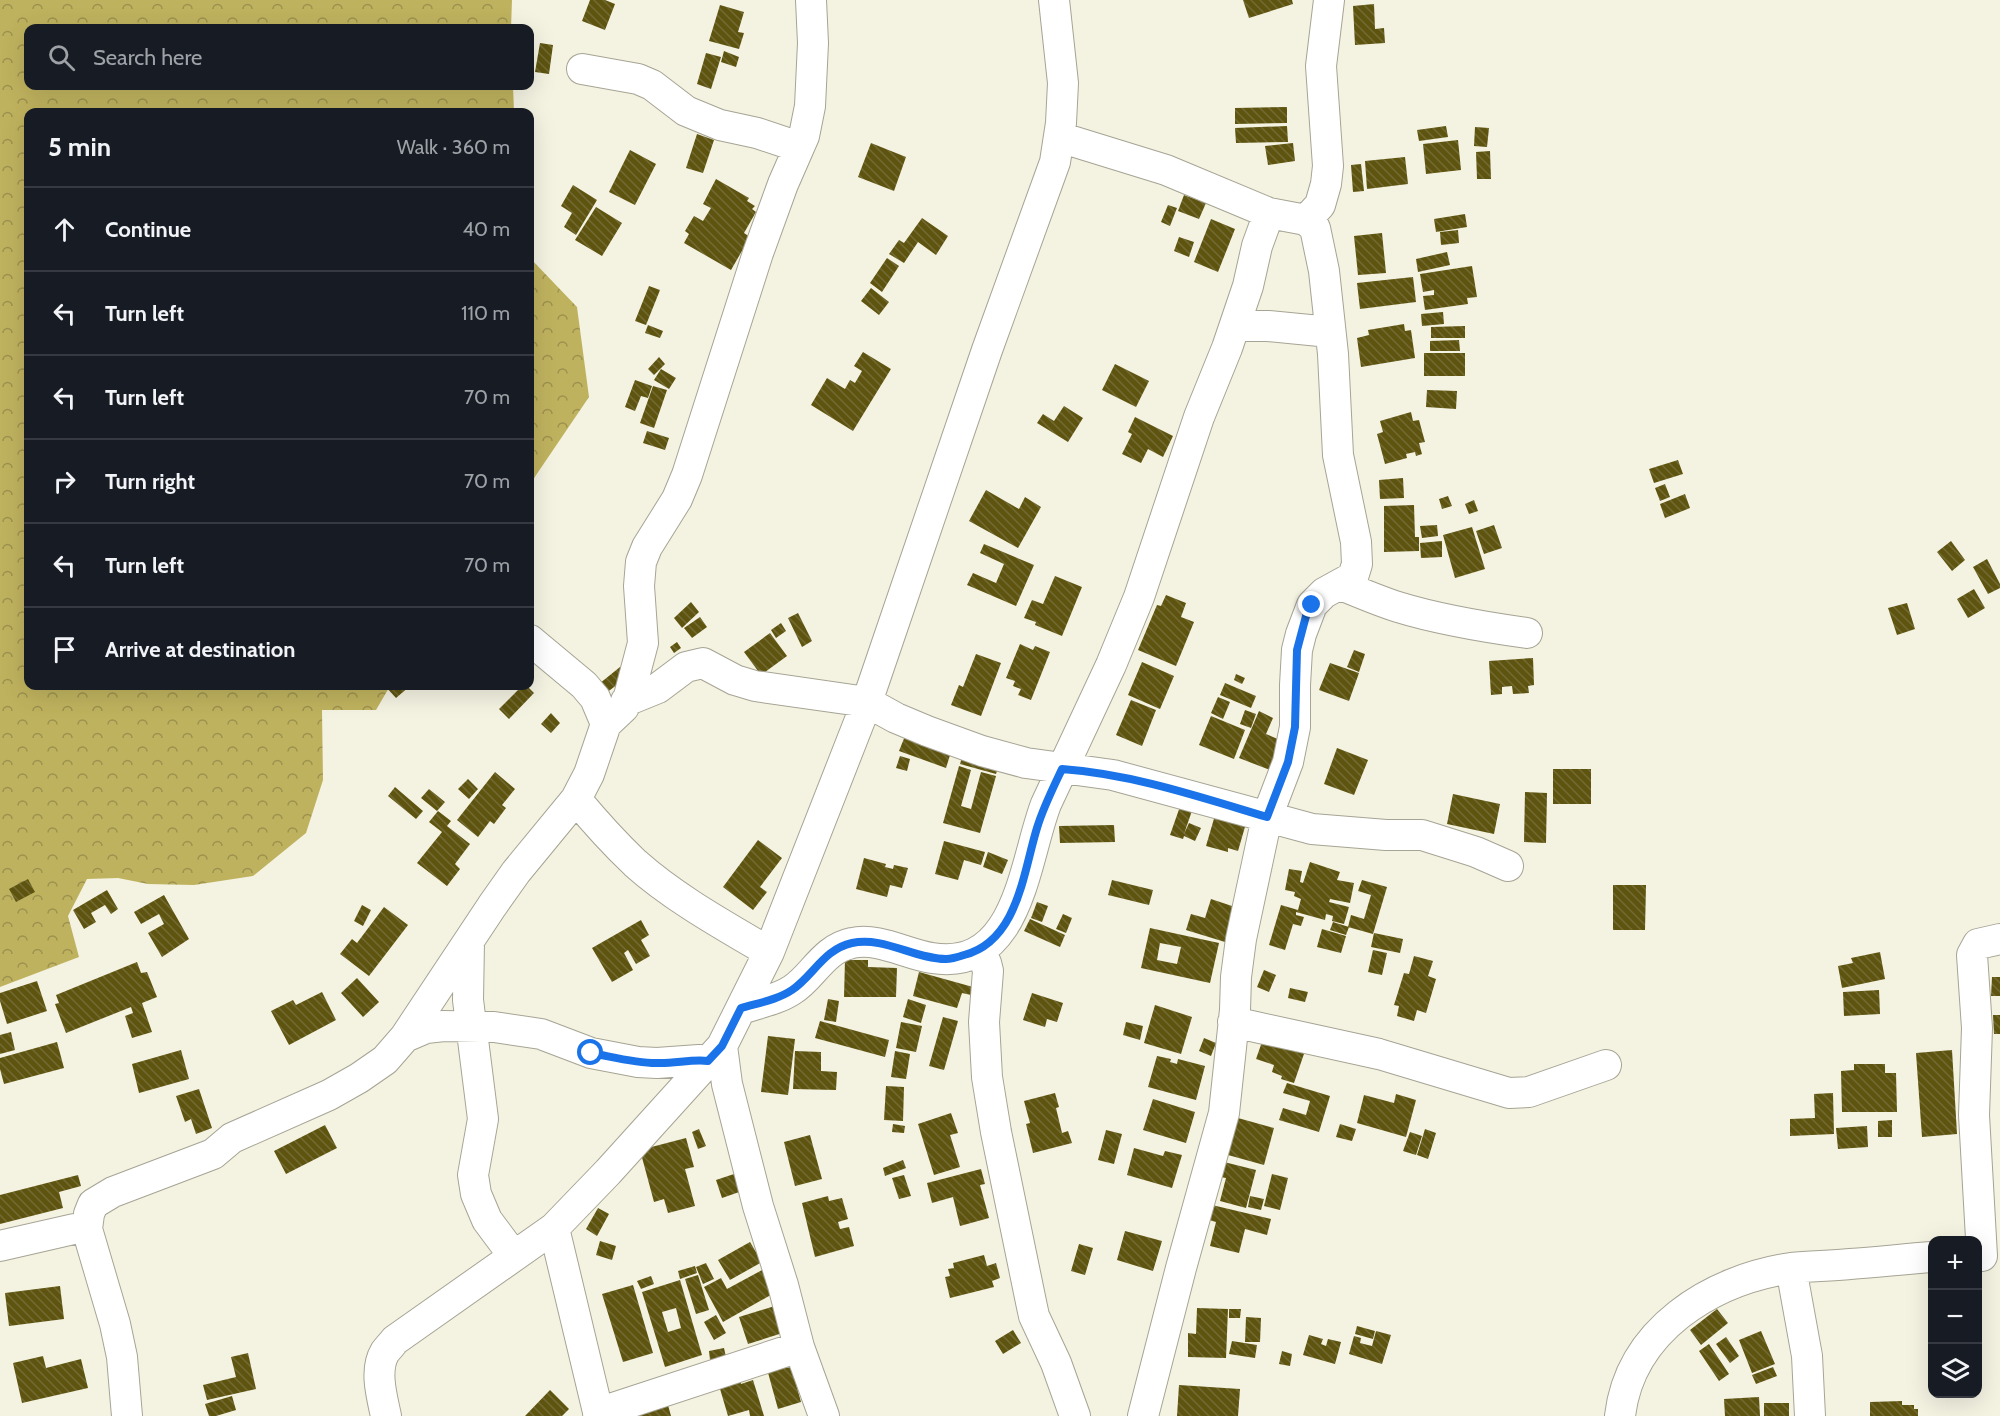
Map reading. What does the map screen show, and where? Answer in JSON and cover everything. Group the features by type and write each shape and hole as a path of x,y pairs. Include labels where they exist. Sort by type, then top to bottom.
{"street":[{"path":"127,1416 122,1357 115,1324 87,1229 93,1204 113,1192 213,1154 232,1138 329,1095 386,1060 405,1037 516,872 576,799 589,774 606,724 624,707 643,643 639,586 640,562 677,499 687,475 758,253 804,136 810,106 813,43 811,0"},
{"path":"386,1416 380,1367 385,1352 395,1340 554,1228 608,1173 715,1053 770,952 867,702 987,350 1055,162 1063,83 1054,0"},
{"path":"1306,220 1320,205 1328,166 1321,66 1329,0"},
{"path":"582,69 652,85 686,111 720,124 799,147"},
{"path":"1059,137 1166,170 1269,213 1306,220 1315,228 1330,332 1338,455 1356,542 1358,564 1353,577 1324,593 1312,605 1306,616 1297,650 1295,727 1288,762 1267,817 1241,939 1226,1098 1220,1129 1143,1416"},
{"path":"741,1008 780,996 794,989 818,964 840,947 855,942 871,942 921,956 949,959 979,951 990,944 1002,928 1014,908 1022,887 1037,827 1111,665 1139,597 1199,417 1235,326 1269,213"},
{"path":"1235,326 1268,326 1330,332"},
{"path":"1341,585 1397,607 1473,625 1527,633"},
{"path":"534,643 584,685 595,698 606,724"},
{"path":"626,701 658,688 686,666 703,663 735,680 755,686 867,702 896,718 982,751 1026,763 1113,775 1312,829 1386,835 1422,835 1476,852 1508,866"},
{"path":"576,799 601,830 637,864 713,918 770,952"},
{"path":"1986,1256 1975,1138 1977,1029 1972,955 1978,944 2000,939"},
{"path":"469,942 468,982 471,1026 483,1119 473,1175 476,1194 486,1220 513,1255"},
{"path":"979,951 986,963 987,971 983,1032 987,1077 1031,1302 1034,1316 1056,1363 1075,1416"},
{"path":"1233,1022 1379,1054 1448,1077 1509,1093 1529,1092 1606,1065"},
{"path":"405,1037 426,1028 471,1026 516,1029 541,1034 591,1053 638,1062 657,1064 699,1060 715,1053"},
{"path":"715,1053 727,1084 799,1347 824,1416"},
{"path":"554,1228 599,1415 799,1347"},
{"path":"0,1246 74,1229 87,1229"},
{"path":"1620,1416 1622,1402 1636,1365 1648,1342 1689,1305 1726,1286 1791,1268 1928,1257"},
{"path":"1791,1268 1807,1356 1810,1416"}],"green space":[{"path":"0,0 512,0 511,24 24,24 24,90 513,90 514,108 24,108 24,690 388,690 376,710 322,710 323,780 306,833 253,876 194,885 148,884 118,878 87,879 68,916 79,957 0,987"},
{"path":"534,262 577,307 589,397 534,478"}],"building":[{"path":"590,0 605,0 615,4 605,30 582,21"},
{"path":"1243,0 1292,0 1293,4 1249,18"},
{"path":"1374,4 1375,29 1384,28 1385,43 1355,45 1353,6"},
{"path":"720,5 744,12 738,32 744,33 739,49 709,41"},
{"path":"540,43 553,45 549,74 535,72"},
{"path":"724,51 739,57 736,67 721,62"},
{"path":"706,53 721,57 711,89 697,84"},
{"path":"1287,107 1287,123 1235,124 1235,108"},
{"path":"1287,126 1288,142 1236,143 1235,128"},
{"path":"1446,126 1448,137 1419,141 1417,130"},
{"path":"1475,127 1489,128 1487,147 1474,146"},
{"path":"697,134 714,140 703,173 686,168"},
{"path":"1458,140 1461,170 1426,174 1423,144"},
{"path":"871,143 906,157 894,191 858,177"},
{"path":"1293,143 1295,161 1268,165 1265,146"},
{"path":"630,150 656,164 635,205 609,192"},
{"path":"1490,151 1491,179 1477,179 1476,152"},
{"path":"1405,157 1408,184 1367,189 1365,161"},
{"path":"1361,164 1364,191 1353,192 1351,165"},
{"path":"716,179 749,198 747,201 755,206 752,209 756,212 744,233 750,237 731,270 684,243 689,234 685,231 694,216 703,221 711,208 703,204"},
{"path":"573,185 597,200 576,235 564,227 572,213 561,206"},
{"path":"1184,195 1206,203 1199,219 1178,211"},
{"path":"1168,205 1177,208 1170,226 1161,222"},
{"path":"596,207 622,223 602,256 575,240"},
{"path":"1465,214 1467,227 1436,232 1434,219"},
{"path":"922,218 948,236 936,255 918,242 904,263 889,254 899,240 904,243"},
{"path":"1211,219 1235,229 1218,272 1194,262"},
{"path":"1458,230 1459,243 1441,245 1440,232"},
{"path":"1382,233 1386,273 1358,275 1354,236"},
{"path":"1179,237 1194,242 1189,257 1174,251"},
{"path":"1447,252 1450,265 1418,272 1416,259"},
{"path":"887,258 899,266 882,292 870,283"},
{"path":"1472,266 1477,297 1467,298 1468,304 1425,310 1423,296 1434,295 1434,290 1423,292 1420,274"},
{"path":"1413,277 1416,302 1360,309 1357,283"},
{"path":"649,286 660,290 646,325 635,321"},
{"path":"871,288 889,302 879,315 861,301"},
{"path":"1443,312 1444,324 1422,326 1421,314"},
{"path":"1404,324 1405,331 1411,330 1415,358 1361,367 1357,338 1369,335 1368,330"},
{"path":"648,325 663,331 660,338 645,333"},
{"path":"1465,326 1465,338 1431,338 1431,327"},
{"path":"1459,340 1460,351 1430,351 1430,341"},
{"path":"863,352 891,369 853,431 811,405 827,378 845,389 850,380 855,383 862,371 854,366"},
{"path":"1424,353 1465,353 1465,376 1424,376"},
{"path":"659,357 665,364 654,375 648,369"},
{"path":"1115,364 1149,381 1136,407 1102,390"},
{"path":"661,369 676,378 669,389 654,380"},
{"path":"635,380 652,386 648,398 641,396 635,411 625,407"},
{"path":"653,386 667,390 654,428 640,423"},
{"path":"1427,390 1457,391 1456,409 1426,407"},
{"path":"1064,406 1083,418 1068,442 1037,423 1043,414 1054,421"},
{"path":"1411,412 1413,421 1419,420 1425,442 1419,443 1422,454 1416,456 1415,452 1406,454 1407,458 1385,464 1377,434 1383,432 1380,421"},
{"path":"1135,417 1173,436 1163,457 1148,449 1141,463 1122,454 1132,434 1128,432"},
{"path":"647,431 669,438 665,450 643,443"},
{"path":"1678,460 1683,474 1654,483 1649,469"},
{"path":"1403,478 1404,498 1380,499 1379,480"},
{"path":"1665,484 1670,497 1660,501 1655,488"},
{"path":"986,490 1019,509 1025,497 1041,507 1018,548 969,521"},
{"path":"1685,494 1690,508 1665,518 1660,504"},
{"path":"1448,496 1452,506 1442,509 1439,499"},
{"path":"1474,500 1478,511 1469,514 1465,504"},
{"path":"1414,505 1415,537 1419,537 1419,551 1384,552 1384,506"},
{"path":"1437,525 1438,536 1422,538 1420,526"},
{"path":"1494,525 1502,548 1484,554 1476,531"},
{"path":"1472,527 1485,569 1455,578 1443,535"},
{"path":"1442,541 1442,557 1421,558 1420,543"},
{"path":"1951,541 1965,560 1952,571 1937,552"},
{"path":"984,544 1034,565 1016,606 967,585 973,573 996,583 1004,564 980,553"},
{"path":"1987,559 2000,584 2000,588 1988,594 1973,567"},
{"path":"1055,576 1082,587 1062,636 1024,618 1032,600 1043,604"},
{"path":"1974,589 1985,608 1968,618 1957,599"},
{"path":"1166,595 1186,603 1181,617 1194,622 1176,666 1138,650 1157,605 1161,606"},
{"path":"691,602 699,612 682,628 674,618"},
{"path":"1907,603 1915,629 1897,635 1888,608"},
{"path":"798,613 812,641 802,647 788,618"},
{"path":"700,617 707,627 692,638 684,628"},
{"path":"781,623 786,631 776,638 771,630"},
{"path":"770,633 787,656 761,675 744,652"},
{"path":"677,642 681,648 674,653 670,647"},
{"path":"1020,644 1033,650 1035,646 1050,652 1031,700 1018,695 1021,689 1013,686 1015,681 1006,678"},
{"path":"1354,650 1365,654 1359,672 1347,667"},
{"path":"976,654 1001,663 981,716 951,705 959,685 963,687"},
{"path":"1533,658 1534,685 1528,686 1529,693 1513,694 1512,686 1502,687 1502,694 1491,695 1489,661"},
{"path":"1142,662 1174,676 1160,709 1128,695"},
{"path":"1330,663 1359,673 1349,701 1319,690"},
{"path":"620,667 627,677 601,697 594,688"},
{"path":"1236,674 1245,678 1242,684 1234,680"},
{"path":"1225,683 1256,696 1251,708 1220,695"},
{"path":"389,690 405,690 396,698"},
{"path":"518,690 531,690 534,693 509,719 499,709"},
{"path":"1218,697 1230,702 1223,719 1211,713"},
{"path":"1131,700 1156,710 1142,746 1116,735"},
{"path":"1245,710 1256,714 1251,728 1240,724"},
{"path":"1259,711 1273,718 1266,734 1287,743 1275,772 1239,758"},
{"path":"551,713 560,723 551,733 541,724"},
{"path":"1211,716 1245,730 1234,759 1199,745"},
{"path":"905,736 951,752 946,768 899,751"},
{"path":"1337,748 1368,760 1354,795 1324,784"},
{"path":"964,750 1001,760 996,774 960,764"},
{"path":"900,756 910,759 907,771 896,768"},
{"path":"959,766 971,770 961,806 971,809 981,772 996,776 980,833 943,823"},
{"path":"1553,769 1591,769 1591,804 1553,804"},
{"path":"495,772 515,789 502,805 506,808 494,824 490,821 478,837 457,820"},
{"path":"468,779 478,789 469,799 458,789"},
{"path":"395,787 423,811 416,819 388,796"},
{"path":"429,789 445,802 437,811 421,798"},
{"path":"1525,792 1547,793 1546,843 1524,842"},
{"path":"1453,794 1500,804 1494,834 1447,824"},
{"path":"1183,798 1195,802 1184,834 1189,823 1201,828 1195,841 1184,836 1183,839 1170,835"},
{"path":"1218,805 1249,813 1238,851 1228,848 1228,852 1206,846"},
{"path":"438,811 451,821 447,826 470,844 455,864 460,869 447,886 417,863 442,832 429,822"},
{"path":"1114,825 1115,842 1060,843 1059,826"},
{"path":"758,840 782,858 760,887 767,892 753,910 723,887"},
{"path":"944,841 985,852 981,865 964,860 958,880 935,874"},
{"path":"988,852 1008,860 1002,874 983,867"},
{"path":"864,858 886,864 885,867 893,869 894,865 908,868 902,888 890,885 887,897 856,889"},
{"path":"1310,862 1340,872 1337,880 1354,883 1350,903 1330,899 1329,902 1349,907 1344,924 1332,921 1333,916 1326,914 1325,920 1296,912 1296,915 1304,917 1301,926 1293,924 1285,950 1269,945 1281,905 1298,910 1301,899 1294,896 1295,892 1285,890 1289,869 1302,871 1300,882 1303,883"},
{"path":"28,879 35,892 16,902 9,889"},
{"path":"1112,880 1153,890 1149,905 1108,895"},
{"path":"1362,880 1387,887 1373,934 1348,927 1351,915 1364,919 1371,895 1358,891"},
{"path":"1613,885 1646,885 1645,930 1613,930"},
{"path":"107,890 118,909 111,914 105,905 91,913 96,922 84,929 73,910"},
{"path":"164,895 189,939 162,957 148,933 164,924 159,914 141,924 134,912"},
{"path":"1211,899 1235,907 1225,942 1186,930 1191,914 1205,918"},
{"path":"1037,902 1048,906 1042,922 1031,918"},
{"path":"362,905 371,910 363,926 354,921"},
{"path":"384,907 408,925 369,976 340,954 352,939 357,943"},
{"path":"1063,914 1072,918 1066,933 1056,929"},
{"path":"1030,919 1065,935 1060,947 1024,931"},
{"path":"641,920 649,935 641,940 650,956 636,964 628,950 624,953 633,970 612,982 592,948"},
{"path":"1333,922 1349,927 1346,935 1330,930"},
{"path":"1150,928 1219,943 1210,983 1141,968","holes":["1160,943 1181,947 1177,964 1157,960"]},
{"path":"1322,929 1346,936 1341,953 1317,947"},
{"path":"1374,933 1403,939 1400,953 1371,947"},
{"path":"1373,950 1387,953 1382,975 1368,972"},
{"path":"1880,952 1885,979 1842,988 1838,966 1853,963 1851,958"},
{"path":"1414,956 1433,961 1428,976 1436,979 1426,1013 1417,1010 1414,1021 1397,1016 1399,1006 1394,1005 1404,973 1409,974"},
{"path":"845,960 868,960 868,967 897,968 896,997 844,997"},
{"path":"137,962 141,973 147,972 157,997 142,1003 152,1032 132,1038 125,1016 133,1013 131,1007 66,1033 55,1004 59,1003 56,995"},
{"path":"1264,970 1276,975 1269,992 1257,987"},
{"path":"919,972 973,987 971,995 962,993 957,1008 913,996"},
{"path":"1992,977 2000,977 2000,996 1991,996"},
{"path":"357,978 379,1002 363,1017 341,993"},
{"path":"37,981 47,1011 7,1024 0,993"},
{"path":"1290,988 1308,992 1305,1002 1288,998"},
{"path":"1879,990 1880,1014 1844,1016 1843,992"},
{"path":"322,992 336,1020 289,1045 271,1011 293,1000 296,1005"},
{"path":"1032,993 1063,1003 1057,1022 1047,1019 1045,1027 1023,1020"},
{"path":"828,999 839,1001 836,1022 824,1020"},
{"path":"908,999 926,1005 921,1023 903,1017"},
{"path":"1155,1005 1192,1017 1181,1054 1144,1043"},
{"path":"1993,1015 2000,1015 2000,1034 1994,1034"},
{"path":"943,1017 958,1021 944,1070 929,1066"},
{"path":"820,1021 889,1040 885,1057 815,1038"},
{"path":"901,1022 922,1026 916,1052 896,1048"},
{"path":"1126,1022 1143,1026 1140,1040 1123,1035"},
{"path":"11,1032 15,1050 0,1054 0,1035"},
{"path":"768,1036 795,1039 788,1095 761,1092"},
{"path":"1204,1038 1216,1043 1211,1056 1199,1051"},
{"path":"1263,1039 1306,1048 1294,1083 1281,1079 1282,1076 1272,1072 1274,1065 1256,1059"},
{"path":"57,1042 64,1068 4,1084 0,1058"},
{"path":"181,1050 189,1079 139,1093 132,1064"},
{"path":"1952,1050 1957,1134 1922,1137 1916,1053"},
{"path":"795,1051 821,1052 821,1071 837,1072 836,1090 793,1089"},
{"path":"895,1051 910,1054 906,1079 891,1077"},
{"path":"1157,1056 1171,1059 1170,1062 1177,1064 1178,1059 1205,1066 1196,1100 1148,1087"},
{"path":"1854,1064 1885,1064 1885,1073 1896,1073 1897,1112 1842,1112 1841,1071 1854,1070"},
{"path":"1287,1083 1330,1096 1319,1132 1279,1120 1283,1108 1306,1115 1310,1101 1283,1093"},
{"path":"886,1086 904,1087 903,1121 884,1120"},
{"path":"199,1089 212,1128 196,1134 191,1119 185,1122 176,1096"},
{"path":"1055,1093 1062,1133 1068,1131 1072,1143 1033,1153 1026,1124 1030,1123 1024,1101"},
{"path":"1833,1093 1834,1134 1790,1136 1790,1119 1815,1118 1814,1094"},
{"path":"1396,1094 1416,1100 1406,1137 1357,1123 1364,1095 1394,1103"},
{"path":"1153,1099 1195,1112 1186,1143 1143,1130"},
{"path":"951,1113 958,1133 950,1135 960,1167 934,1175 918,1124"},
{"path":"1238,1118 1274,1128 1264,1165 1228,1155"},
{"path":"1892,1120 1892,1137 1878,1137 1878,1121"},
{"path":"893,1124 905,1126 904,1133 892,1132"},
{"path":"1340,1124 1356,1129 1352,1141 1336,1137"},
{"path":"325,1125 337,1148 286,1174 274,1151"},
{"path":"1867,1126 1868,1147 1838,1149 1836,1128"},
{"path":"699,1129 706,1146 698,1149 692,1132"},
{"path":"1425,1129 1436,1133 1428,1159 1417,1155"},
{"path":"1106,1130 1122,1134 1114,1164 1098,1160"},
{"path":"1410,1132 1422,1136 1416,1155 1403,1151"},
{"path":"810,1135 822,1179 795,1186 784,1142"},
{"path":"686,1138 694,1167 685,1169 695,1206 668,1213 664,1199 654,1202 640,1150"},
{"path":"1134,1148 1163,1156 1165,1151 1182,1155 1172,1188 1127,1175"},
{"path":"903,1160 906,1168 885,1176 883,1168"},
{"path":"1224,1162 1256,1170 1246,1208 1220,1201 1226,1178 1220,1177"},
{"path":"981,1169 985,1184 980,1185 989,1218 960,1226 953,1197 932,1203 927,1183"},
{"path":"740,1172 745,1190 722,1198 716,1180"},
{"path":"1272,1174 1288,1178 1280,1210 1264,1206"},
{"path":"78,1175 81,1186 59,1192 63,1208 0,1224 0,1195"},
{"path":"904,1175 911,1196 899,1199 892,1178"},
{"path":"828,1196 829,1201 842,1198 848,1219 838,1222 840,1229 849,1227 854,1246 815,1257 802,1203"},
{"path":"1250,1196 1264,1199 1261,1210 1248,1207"},
{"path":"1212,1205 1271,1219 1267,1235 1245,1229 1239,1253 1210,1246 1216,1222 1209,1220"},
{"path":"598,1208 609,1214 597,1236 586,1229"},
{"path":"1125,1231 1162,1241 1153,1271 1117,1260"},
{"path":"600,1241 616,1246 612,1260 596,1255"},
{"path":"750,1242 762,1262 730,1280 718,1260"},
{"path":"1079,1244 1093,1248 1085,1275 1071,1271"},
{"path":"984,1255 987,1266 996,1263 1000,1278 992,1281 994,1287 950,1298 945,1277 950,1276 948,1269 954,1268 953,1263"},
{"path":"706,1263 714,1279 703,1284 696,1267"},
{"path":"695,1266 697,1273 680,1279 678,1271"},
{"path":"764,1269 776,1292 723,1322 704,1287 721,1278 727,1289"},
{"path":"698,1275 709,1310 696,1314 685,1279"},
{"path":"651,1276 654,1284 641,1289 637,1281"},
{"path":"680,1280 702,1355 665,1367 642,1292","holes":["676,1308 681,1328 668,1332 662,1312"]},
{"path":"633,1285 653,1353 623,1362 602,1294"},
{"path":"60,1286 64,1319 9,1326 5,1293"},
{"path":"781,1304 789,1331 748,1344 739,1317"},
{"path":"1197,1308 1228,1309 1226,1358 1188,1357 1188,1333 1196,1334"},
{"path":"1229,1309 1241,1309 1240,1318 1229,1318"},
{"path":"1717,1309 1728,1323 1701,1345 1690,1330"},
{"path":"716,1315 726,1333 714,1340 704,1322"},
{"path":"1246,1317 1261,1318 1260,1342 1245,1342"},
{"path":"1357,1326 1375,1331 1373,1339 1355,1334"},
{"path":"1013,1330 1021,1343 1003,1354 995,1341"},
{"path":"1376,1331 1391,1335 1382,1364 1349,1354 1354,1336 1361,1338 1360,1343 1372,1346"},
{"path":"1761,1331 1775,1364 1752,1373 1739,1340"},
{"path":"1309,1335 1323,1339 1321,1344 1326,1346 1328,1339 1341,1342 1335,1364 1303,1355"},
{"path":"1726,1337 1739,1356 1730,1363 1716,1344"},
{"path":"1232,1341 1257,1345 1255,1358 1229,1354"},
{"path":"1709,1344 1729,1374 1719,1381 1699,1351"},
{"path":"724,1348 726,1357 710,1360 709,1351"},
{"path":"1282,1351 1292,1354 1290,1366 1279,1364"},
{"path":"248,1353 256,1389 207,1400 203,1385 236,1377 231,1357"},
{"path":"43,1356 46,1368 81,1359 88,1388 22,1403 13,1363"},
{"path":"790,1362 801,1402 778,1409 767,1369"},
{"path":"1773,1367 1777,1376 1756,1384 1752,1375"},
{"path":"739,1376 741,1384 753,1380 764,1416 750,1416 749,1410 728,1416 718,1382"},
{"path":"1179,1385 1240,1389 1238,1416 1177,1416"},
{"path":"550,1390 569,1409 562,1416 525,1416"},
{"path":"232,1396 236,1410 209,1416 205,1404"},
{"path":"1759,1397 1760,1416 1725,1416 1724,1399"},
{"path":"1902,1401 1902,1405 1914,1405 1914,1409 1918,1409 1918,1416 1870,1416 1870,1402"},
{"path":"1764,1403 1789,1403 1789,1416 1764,1416"},
{"path":"668,1405 671,1416 640,1416 639,1413"}],"route":[{"path":"591,1053 657,1064 708,1061 722,1046 741,1008 780,996 794,989 818,964 840,947 855,942 871,942 934,958 949,959 979,951 990,944 1014,908 1022,887 1037,827 1062,769 1113,775 1267,817 1288,762 1295,727 1297,650 1306,616 1312,605"}]}
